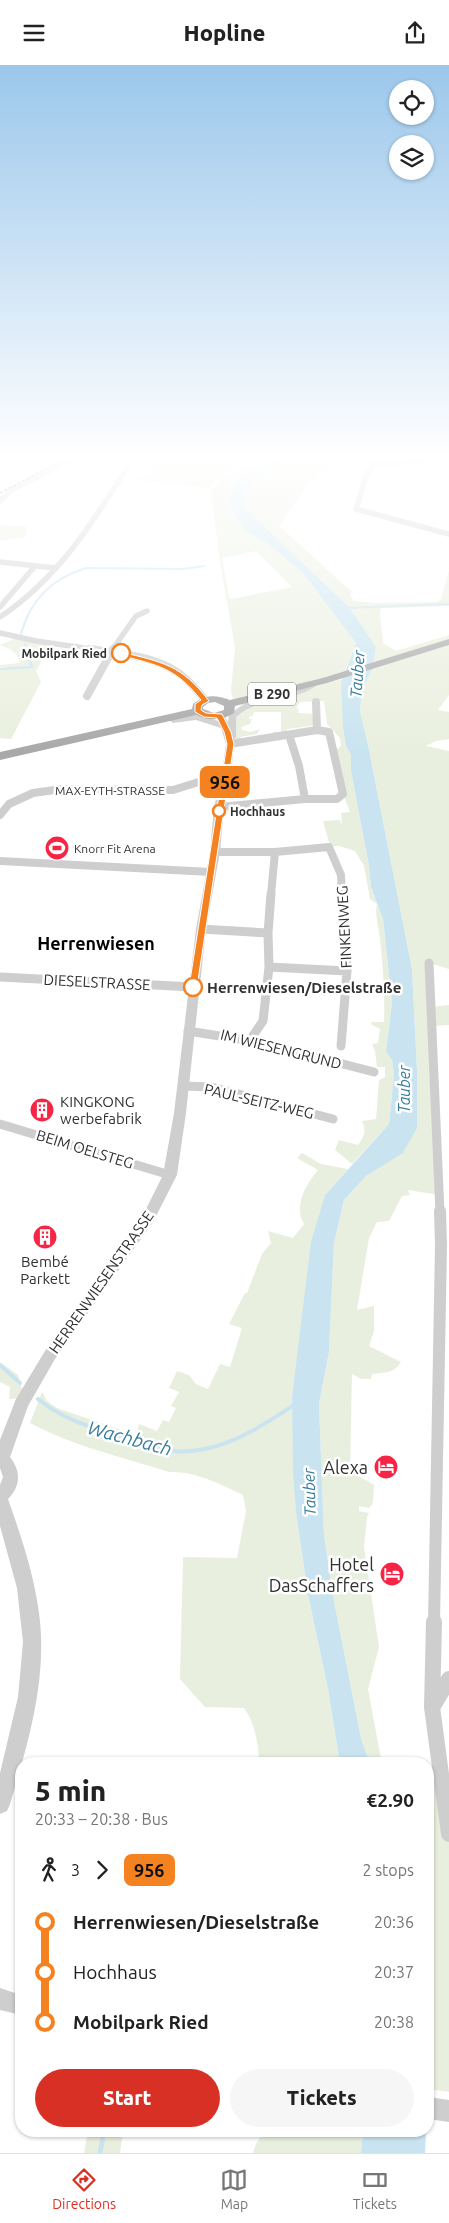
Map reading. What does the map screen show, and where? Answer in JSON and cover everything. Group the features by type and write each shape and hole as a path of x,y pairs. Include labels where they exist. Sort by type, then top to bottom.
{"main road":[{"name":"B 290","path":"205,701 221,700 229,703 318,683 449,642"},
{"path":"198,711 198,704 205,701"},
{"name":"B 290","path":"223,721 230,711 229,703"},
{"path":"0,756 198,711 223,721"}],"street":[{"path":"0,617 40,586 65,557"},
{"path":"0,562 56,568"},
{"path":"0,607 34,566"},
{"path":"87,695 111,651 136,616 147,611"},
{"path":"2,636 38,643 111,651 159,663 175,670 191,683 205,701"},
{"path":"219,807 305,799 337,799 343,794 330,731 317,730 230,744 233,733 232,716 236,711 255,702 305,689 318,683"},
{"path":"316,701 317,730"},
{"path":"133,726 196,717 223,721"},
{"name":"HERRENWIESENSTRASSE","path":"0,1496 10,1486 12,1478 7,1464 0,1459 21,1404 50,1355 127,1250 148,1218 170,1175 184,1086 188,1031 200,929 215,852 219,807 226,780 230,744 223,721"},
{"path":"289,735 299,766 305,799"},
{"name":"MAX-EYTH-STRASSE","path":"0,815 9,804 33,793 62,789 173,790 205,780 226,780"},
{"name":"FINKENWEG","path":"274,852 323,846 329,847 334,855 340,875 347,971 341,1046"},
{"path":"215,852 274,852 268,933 270,967 263,1021 250,1040"},
{"path":"0,861 211,872"},
{"path":"200,929 268,933"},
{"path":"429,963 441,1245 432,1707 449,1834"},
{"path":"270,967 347,971"},
{"name":"DIESELSTRASSE","path":"0,977 193,987"},
{"name":"IM WIESENGRUND","path":"188,1031 218,1033 250,1040 374,1072"},
{"name":"PAUL-SEITZ-WEG","path":"184,1086 212,1087 333,1119"},
{"name":"BEIM OELSTEG","path":"0,1124 170,1175"},
{"path":"0,1500 26,1588 31,1625 29,1683 24,1720 0,1804"},
{"path":"432,1707 449,1679"},
{"path":"0,1999 15,2003"},
{"path":"434,2109 449,2111"}],"green space":[{"path":"219,557 225,557 222,558 229,598 232,599 292,587 262,557 284,557 303,573 356,643 345,671 324,677 323,681 234,703 231,691 235,647"},
{"path":"297,557 314,557 352,592 350,595 354,601 374,603 438,602 441,599 449,571 449,606 381,608 380,614 383,643 396,651 449,635 449,695 438,710 449,712 449,739 436,741 426,746 449,751 449,969 429,963 431,1007 449,1005 449,1025 433,1026 439,1195 408,1190 410,1195 402,1196 389,1221 377,1222 369,1238 357,1310 374,1306 374,1331 369,1346 401,1362 392,1371 372,1374 371,1379 361,1379 352,1374 350,1471 374,1485 373,1503 369,1508 359,1506 359,1511 369,1513 364,1547 379,1647 368,1689 381,1757 368,1757 361,1738 333,1596 324,1535 319,1404 329,1352 334,1243 344,1200 366,1176 376,1170 417,1071 412,969 360,711 362,690 372,670 376,647 350,608"},
{"path":"14,639 58,645 48,652 36,671 41,682 11,739 0,738 0,670 16,669 0,667 0,665 20,663 15,653 0,645"},
{"path":"342,679 343,728 346,746 351,755 351,771 369,866 371,889 377,904 370,899 364,866 355,851 339,846 330,846 323,821 340,820 342,825 341,813 350,812 343,794 334,751 341,746 340,738 327,724 324,701 300,702 296,708 299,709 298,713 316,714 317,725 288,729 281,735 273,736 273,732 281,732 281,712 254,712 253,716 250,716 249,719 252,719 250,724 241,727 242,730 250,732 260,729 257,734 240,737 242,742 230,744 232,716 255,702"},
{"path":"377,904 383,919 392,1003 386,1052 392,1060 394,1074 389,1124 352,1164 335,1150 339,1140 358,1145 364,1134 362,1121 376,1119 379,1080 385,1077 385,1067 377,1067 372,1044 378,1043 380,1029 372,1025 371,1022 384,1022 384,980 376,917"},
{"path":"302,1153 321,1164 348,1169 325,1195 302,1325 292,1397 296,1512 308,1595 328,1689 339,1757 259,1757 256,1735 251,1720 244,1708 205,1707 180,1679 183,1557 237,1558 246,1511 243,1495 198,1476 169,1472 80,1445 30,1423 42,1392 47,1401 57,1408 136,1435 139,1424 157,1431 163,1420 169,1422 176,1408 171,1406 179,1392 169,1388 177,1371 189,1375 196,1384 208,1389 220,1364 230,1367 242,1328 229,1324 245,1293 247,1293 262,1254 271,1243 268,1231 293,1238 304,1224 301,1217 300,1203 305,1189 318,1170 297,1158"},
{"path":"0,1362 18,1375 25,1398 9,1399 10,1387 0,1382"},
{"path":"434,1785 442,1785 449,1834 449,2092 434,2090"},
{"path":"87,2137 122,2137 120,2153 84,2153"},
{"path":"260,2137 362,2137 361,2153 253,2153"}],"water":[{"name":"Tauber","path":"284,557 297,557 350,608 376,647 372,670 362,690 360,711 412,969 417,1071 417,1128 403,1153 366,1176 344,1200 334,1243 329,1352 319,1404 324,1535 333,1596 361,1738 368,1757 339,1757 328,1689 308,1595 296,1512 293,1472 292,1397 311,1242 325,1195 389,1124 394,1074 392,1060 386,1052 392,1003 383,919 371,888 369,866 351,771 351,755 346,746 343,728 341,683 356,643 303,573"},
{"path":"362,2137 426,2137 425,2153 361,2153"}],"waterway":[{"path":"21,634 30,611 44,592 53,584 74,572 86,568 184,569 204,566"},
{"path":"347,608 449,604"},
{"path":"25,644 27,650"},
{"path":"0,669 32,667 26,649"},
{"name":"Wachbach","path":"0,1365 20,1383"},
{"name":"Wachbach","path":"38,1399 70,1419 135,1443 164,1450 182,1451 200,1450 233,1440 264,1424 294,1405"},
{"path":"100,2153 103,2137"}],"bus line":[{"name":"956","path":"121,653 159,663 175,670 191,683 205,701 198,704 196,709 204,715 220,716 228,732 230,744 226,780 219,807 215,852 200,929 193,987"}],"place":[{"name":"Mobilpark Ried","path":"121,653"},
{"name":"Hochhaus","path":"219,811"},
{"name":"Knorr Fit Arena","path":"57,848"},
{"name":"Herrenwiesen/Dieselstraße","path":"193,987"},
{"name":"KINGKONG werbefabrik","path":"42,1110"},
{"name":"Bembé Parkett","path":"45,1237"},
{"name":"Alexa","path":"386,1467"},
{"name":"Hotel DasSchaffers","path":"392,1574"}],"district":[{"name":"Herrenwiesen","path":"96,943"}]}
